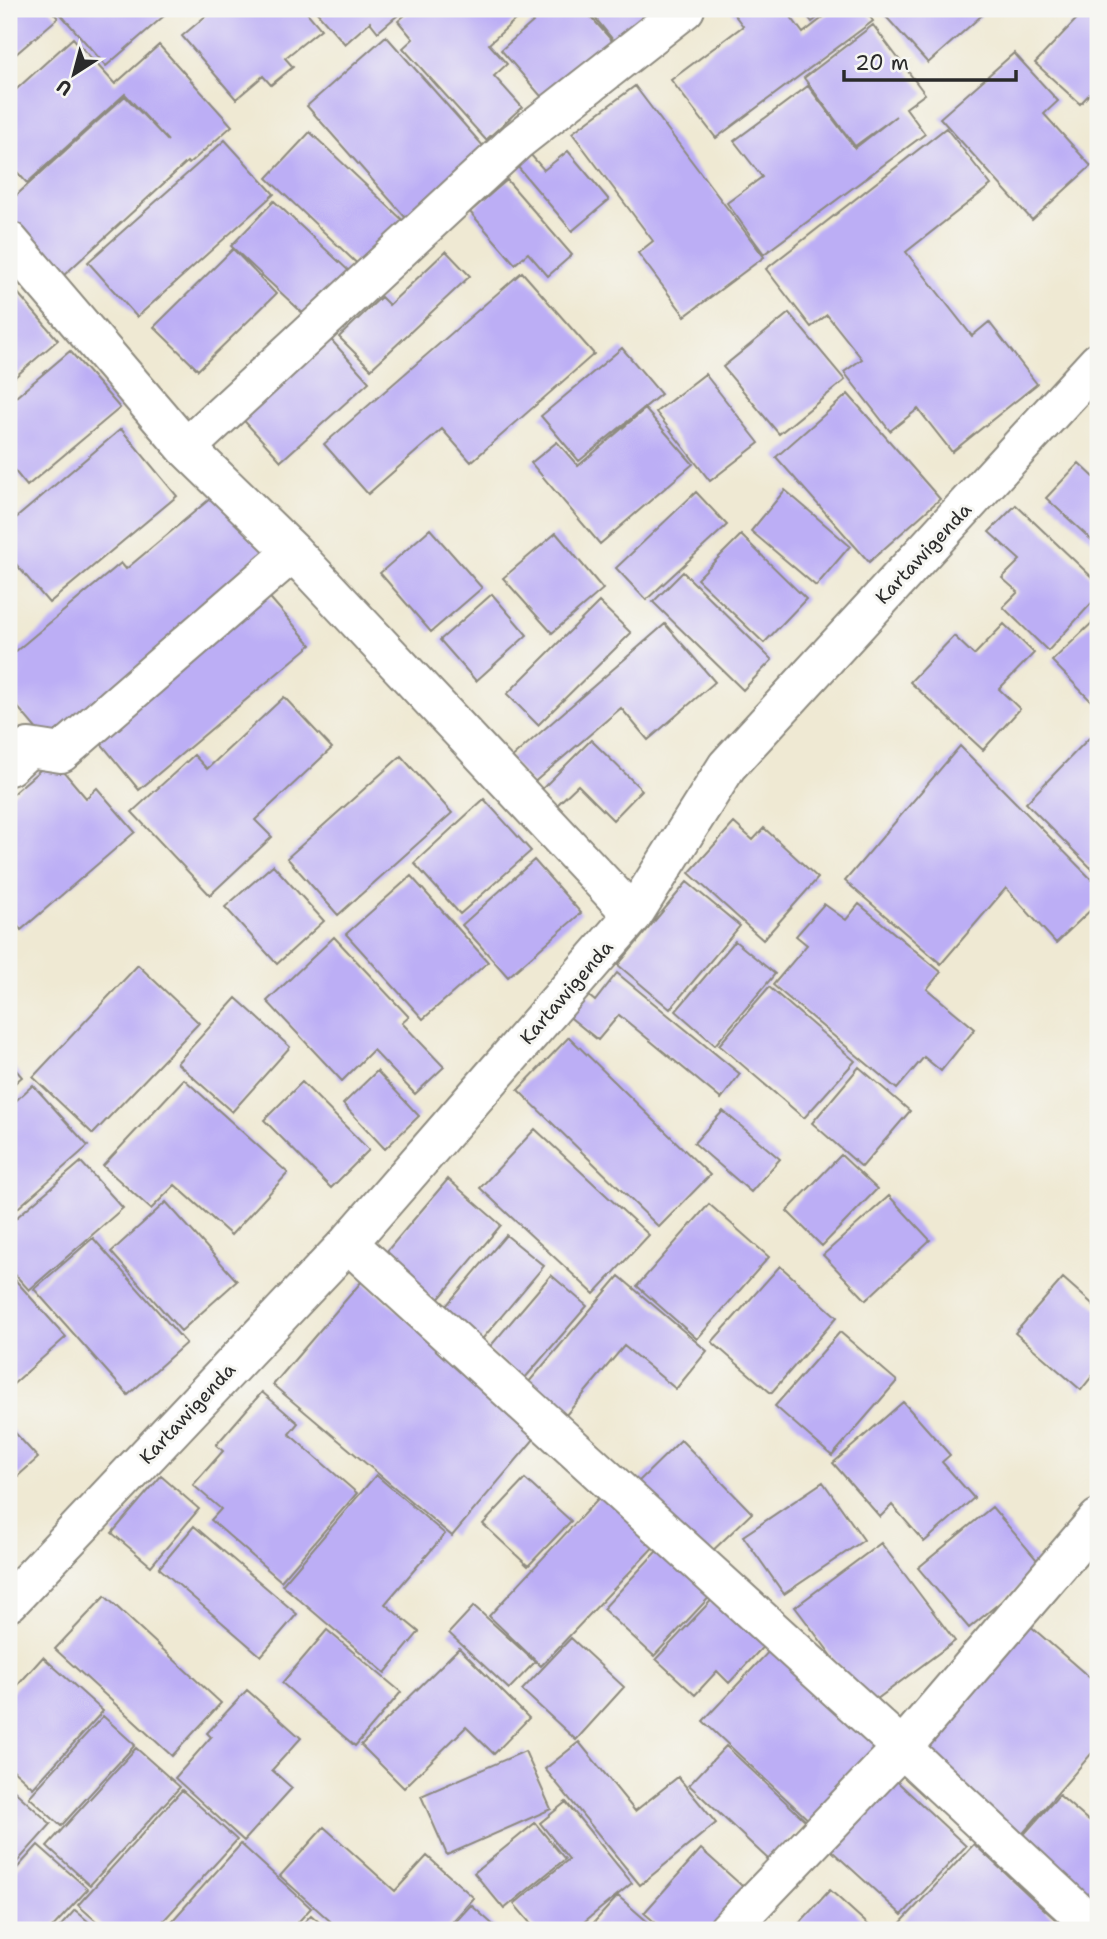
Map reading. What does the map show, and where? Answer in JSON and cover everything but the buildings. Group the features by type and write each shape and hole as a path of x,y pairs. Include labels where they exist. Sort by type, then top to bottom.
{"street":[{"path":"186,448 517,141 685,9"},
{"path":"9,241 186,448 293,552 633,915"},
{"name":"Kartawigenda","path":"9,1602 348,1243 633,915 727,766 1098,362"},
{"path":"9,766 29,748 61,753 293,552"},
{"path":"348,1243 902,1748 1097,1930"},
{"path":"728,1930 902,1748 1098,1519"}]}
